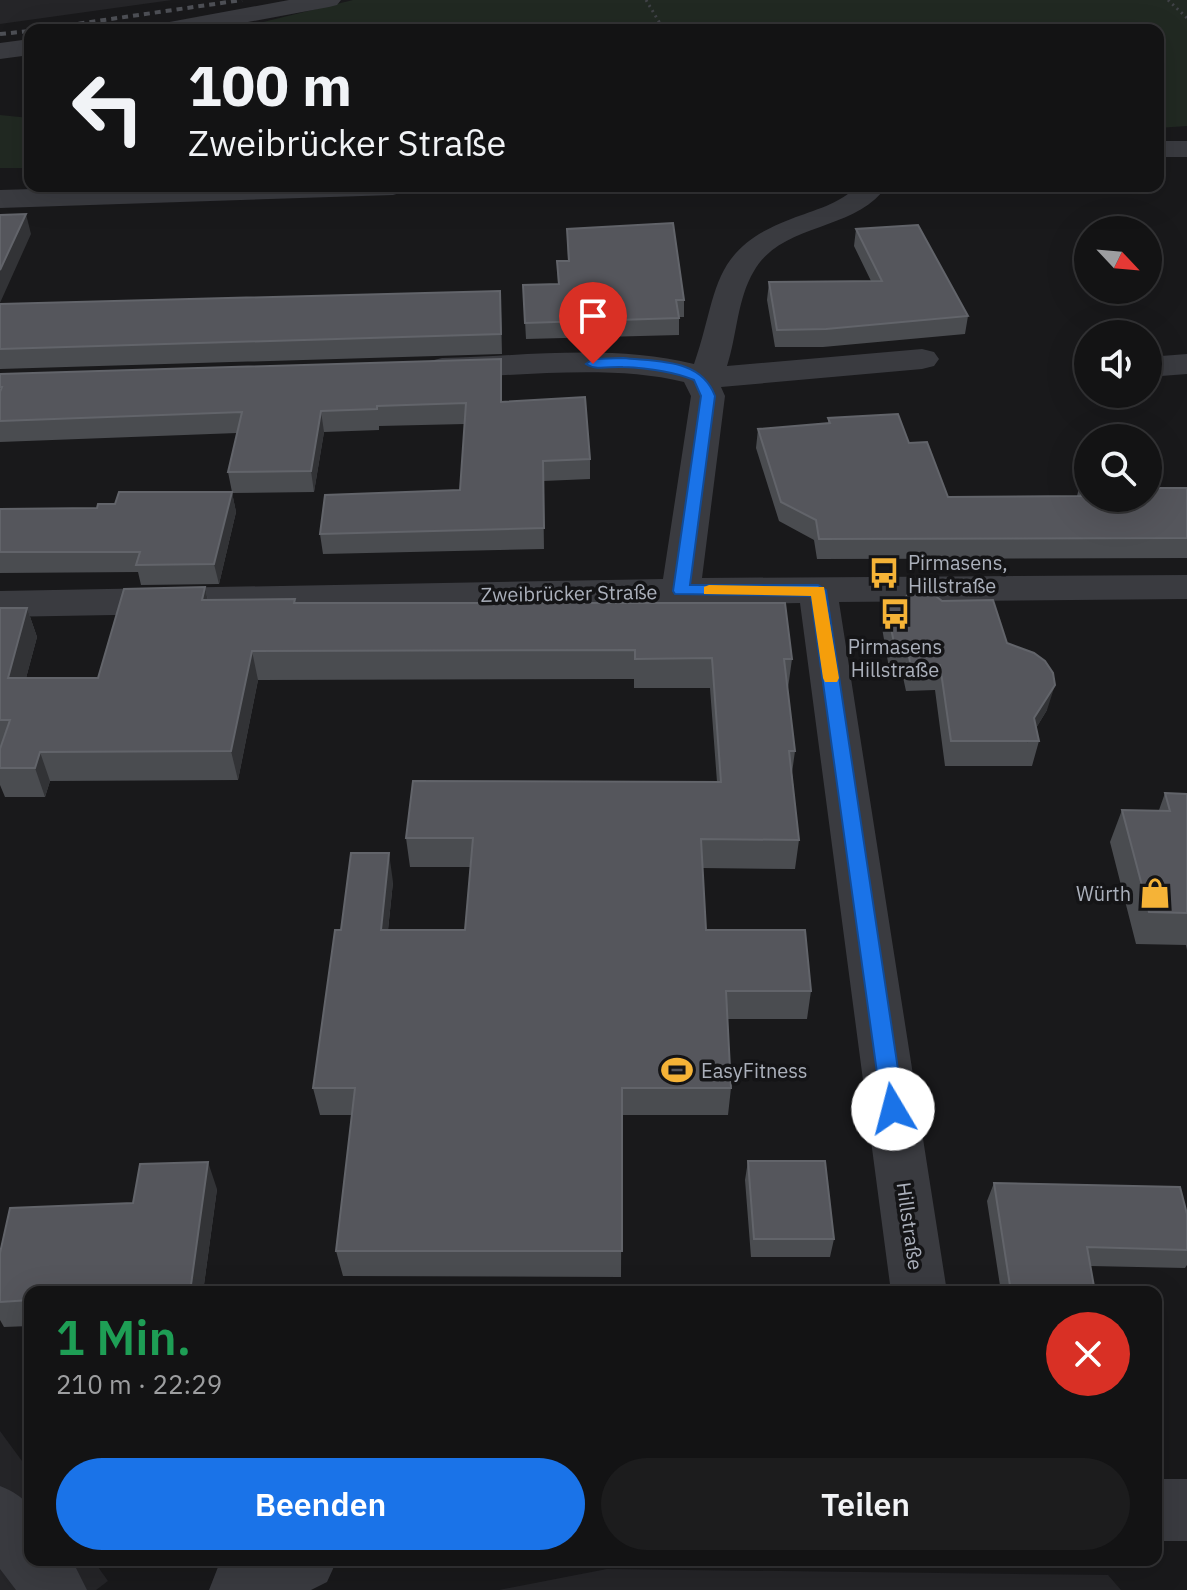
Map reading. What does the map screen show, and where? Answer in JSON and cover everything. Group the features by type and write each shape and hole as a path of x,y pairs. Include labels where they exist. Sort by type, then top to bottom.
{"street":[{"path":"197,24 329,0"},
{"path":"0,51 24,48"},
{"path":"1164,149 1187,149"},
{"path":"0,182 24,182"},
{"path":"0,199 212,192"},
{"path":"699,377 709,370 736,275 752,252 776,235 861,198 867,192"},
{"path":"405,369 623,363 679,369 699,377 922,359"},
{"path":"1162,366 1187,364"},
{"path":"681,591 708,396 699,377"},
{"name":"Zweibrücker Straße","path":"0,604 681,591 1187,587"},
{"name":"Hillstraße","path":"818,590 918,1286"},
{"path":"1162,1510 1187,1510"},
{"path":"0,1517 24,1549"},
{"path":"37,1566 55,1590"},
{"path":"241,1590 292,1566"}],"path":[{"path":"646,0 660,24"},
{"path":"1168,0 1187,18"}],"shaded area":[{"path":"0,0 172,0 0,24"},
{"path":"353,0 1187,0 1187,126 1164,128 1164,24 255,24"},
{"path":"0,115 24,117 24,168 0,168"},
{"path":"0,1431 24,1464 24,1566 97,1566 108,1581 96,1590 0,1590"},
{"path":"607,1569 1108,1575 1121,1590 499,1590"}],"building":[{"path":"26,214 0,270 0,215"},
{"path":"673,223 684,300 676,300 679,318 525,323 523,285 559,284 557,261 569,261 567,229"},
{"path":"918,225 968,316 826,329 777,330 769,282 882,281 856,229"},
{"path":"500,291 501,334 0,349 0,304"},
{"path":"501,359 501,402 585,397 590,459 543,461 544,528 320,534 325,495 460,490 466,403 321,411 311,471 228,472 242,412 0,421 0,374"},
{"path":"898,414 909,443 927,442 948,497 1074,496 1074,512 1162,512 1162,488 1187,488 1187,538 819,539 816,520 781,502 758,429 830,423 828,418"},
{"path":"119,492 232,492 214,564 136,565 140,552 0,552 0,509 97,508 98,504 115,504"},
{"path":"918,582 942,601 993,600 1007,643 1034,653 1045,661 1053,673 1055,685 1034,718 1039,741 951,741 940,665 911,666 906,643 894,643 886,603 901,603"},
{"path":"205,587 202,600 295,599 294,603 785,603 792,659 784,659 795,751 789,751 799,840 701,839 706,930 805,930 811,991 726,991 731,1088 622,1088 622,1251 336,1251 355,1088 313,1088 335,930 341,930 351,853 389,853 381,930 465,930 473,838 406,838 413,781 721,782 712,658 635,659 635,650 252,651 231,751 40,752 35,768 0,768 0,749 10,720 0,720 0,608 27,608 8,678 98,678 124,589"},
{"path":"1165,793 1187,794 1187,913 1149,912 1122,810 1170,811"},
{"path":"748,1161 825,1161 834,1239 754,1239"},
{"path":"208,1162 191,1286 24,1286 24,1300 0,1302 0,1253 10,1208 133,1203 140,1164"},
{"path":"994,1183 1180,1187 1187,1214 1187,1250 1087,1247 1094,1286 1010,1286"}],"railway":[{"path":"76,24 242,0"},
{"path":"0,34 24,32"}],"slow traffic":[{"path":"709,591 818,590 831,678"}],"place":[{"name":"Pirmasens, Hillstraße","path":"884,573"},
{"name":"Pirmasens Hillstraße","path":"895,614"},
{"name":"Würth","path":"1155,893"},
{"name":"EasyFitness","path":"677,1070"}],"route":[{"path":"593,364 623,363 679,369 699,377 705,386 708,396 681,591 818,590 893,1109"}]}
